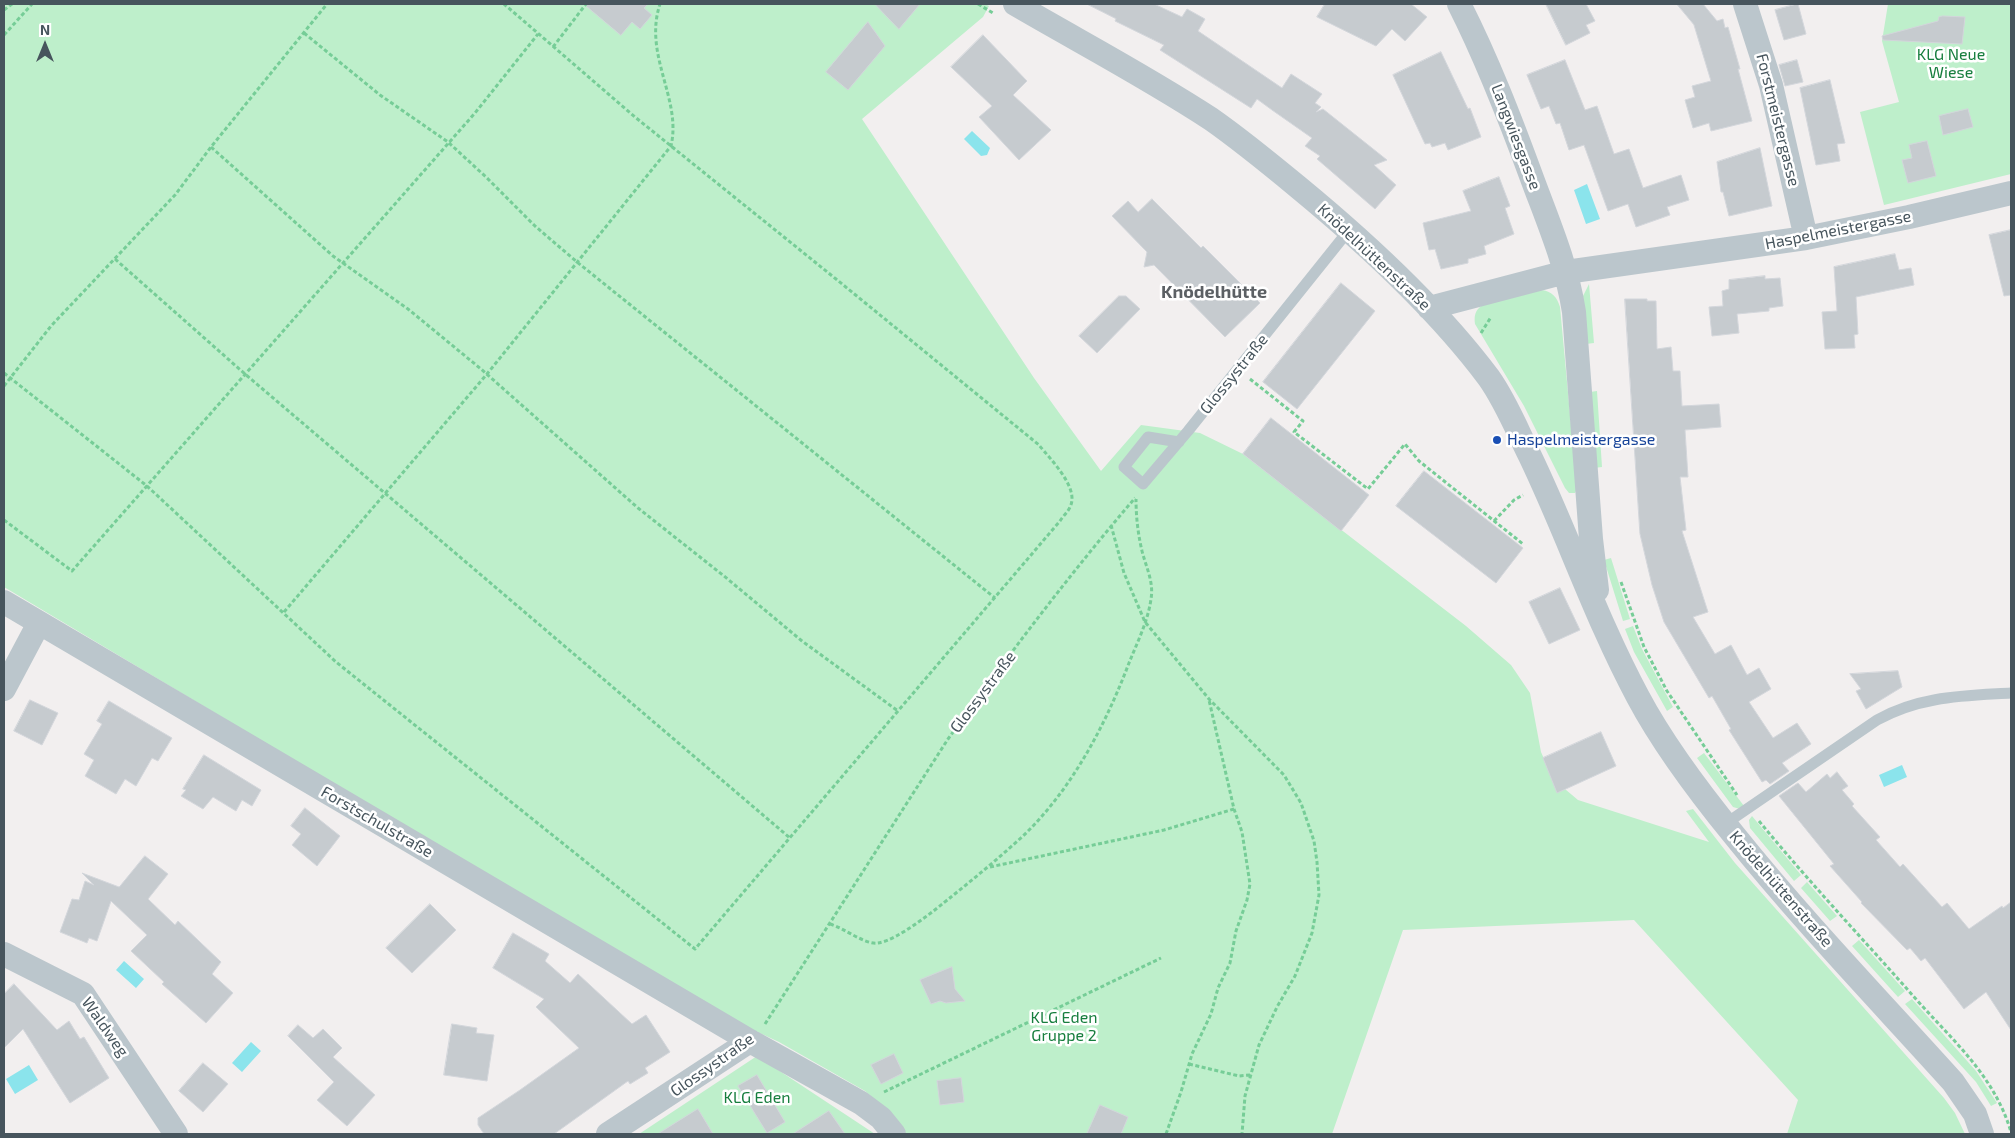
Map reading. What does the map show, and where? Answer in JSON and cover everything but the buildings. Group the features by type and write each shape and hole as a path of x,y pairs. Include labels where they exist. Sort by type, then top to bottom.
{"street":[{"name":"Knödelhüttenstraße","path":"1015,4 1114,59 1213,120 1349,230 1429,308 1490,380 1544,485 1604,626 1639,699 1672,752 1725,824 1793,905 1953,1082 1975,1114 1982,1134"},
{"name":"Langwiesgasse","path":"1460,4 1505,107 1566,272"},
{"name":"Forstmeistergasse","path":"1745,4 1771,85 1806,238"},
{"name":"Haspelmeistergasse","path":"1429,308 1566,272 1806,238 2011,193"},
{"name":"Knödelhüttenstraße","path":"1566,272 1574,312 1592,553 1604,626"},
{"name":"Forstschulstraße","path":"4,602 750,1041 861,1103 882,1118 894,1134"},
{"path":"4,689 39,623"},
{"name":"Waldweg","path":"4,954 83,994 176,1134"},
{"name":"Glossystraße","path":"608,1134 750,1041"}],"lane":[{"name":"Glossystraße","path":"1179,442 1148,437 1124,467 1143,484 1179,442 1349,230"},
{"path":"1725,824 1893,711 1930,699 2011,693"}],"path":[{"path":"4,10 12,4"},
{"path":"4,35 32,4"},
{"path":"4,386 51,326 175,195 210,147 327,4"},
{"path":"4,373 147,486 336,662 695,950 1071,506 1072,493 1065,476 1038,445 672,146 504,4"},
{"path":"553,47 586,4"},
{"path":"284,612 487,374 672,146 674,137 670,107 655,37 660,4"},
{"path":"304,33 380,95 448,142 535,226 577,262 995,598"},
{"path":"4,520 72,571 475,113 538,34"},
{"path":"210,147 333,256 408,309 487,374 638,508 802,641 898,711"},
{"path":"115,259 245,374 790,838"},
{"path":"1237,370 1303,421 1294,432 1368,489 1405,444 1418,461 1523,544"},
{"path":"1494,521 1514,500 1544,485"},
{"name":"Glossystraße","path":"750,1041 764,1026 948,739 1111,525 1136,496 1137,528 1152,585 1146,622"},
{"path":"1111,525 1124,573 1146,622 1209,699 1278,768 1294,789 1308,821 1318,862 1317,912 1306,951 1259,1045 1245,1096 1242,1134"},
{"path":"1621,580 1644,647 1667,691 1738,797 1977,1065 2005,1113 2011,1132"},
{"path":"830,924 841,927 862,940 877,943 894,937 932,912 987,868 1024,834 1057,797 1088,752 1117,696 1146,622"},
{"path":"1166,1134 1189,1064 1211,1014 1218,988 1230,963 1236,931 1249,891 1250,876 1246,863 1244,839 1234,809 1209,699"},
{"path":"987,868 1164,830 1234,809"},
{"path":"861,1103 1161,958"},
{"path":"1189,1064 1238,1076 1250,1075"}],"green space":[{"name":"KLG Eden Gruppe 2","path":"4,4 985,4 989,6 983,17 862,119 1034,378 1101,471 1141,425 1200,433 1243,454 1466,626 1511,665 1530,693 1541,752 1553,779 1578,800 1709,842 1686,811 1693,809 1735,863 1944,1098 1955,1113 1965,1134 1787,1134 1798,1100 1634,920 1403,930 1332,1134 905,1134 881,1105 865,1091 779,1042 719,1014 4,587"},
{"name":"KLG Neue Wiese","path":"1888,4 2011,4 2011,174 1884,205 1860,112 1899,102 1882,41"},
{"path":"1589,284 1594,343 1586,344 1583,296"},
{"path":"1541,290 1554,295 1560,307 1577,489 1575,493 1569,493 1565,488 1524,406 1475,324 1476,312 1481,306 1500,299"},
{"path":"1597,391 1602,467 1594,468 1590,392"},
{"path":"1611,558 1630,619 1623,621 1604,560"},
{"path":"1633,626 1642,649 1673,707 1667,711 1634,652 1625,629"},
{"path":"1704,753 1744,806 1740,809 1733,807 1697,758"},
{"path":"1752,816 1801,875 1794,881 1750,828 1749,820"},
{"path":"1807,882 1837,916 1830,921 1801,888"},
{"path":"1859,940 1905,991 1898,997 1852,946"},
{"path":"1912,999 1976,1071 1997,1103 1991,1106 1976,1082 1905,1004"},
{"name":"KLG Eden","path":"757,1056 875,1134 639,1134"}],"water":[{"path":"972,131 990,148 987,155 981,156 964,139"},
{"path":"1587,184 1600,219 1586,224 1574,190"},
{"path":"1902,765 1907,777 1884,787 1879,775"},
{"path":"124,961 144,979 136,988 116,970"},
{"path":"251,1042 261,1051 242,1072 232,1063"},
{"path":"29,1065 38,1080 15,1094 6,1079"}],"place":[{"name":"Haspelmeistergasse","path":"1497,440"}],"district":[{"name":"Knödelhütte","path":"1214,292"}]}
